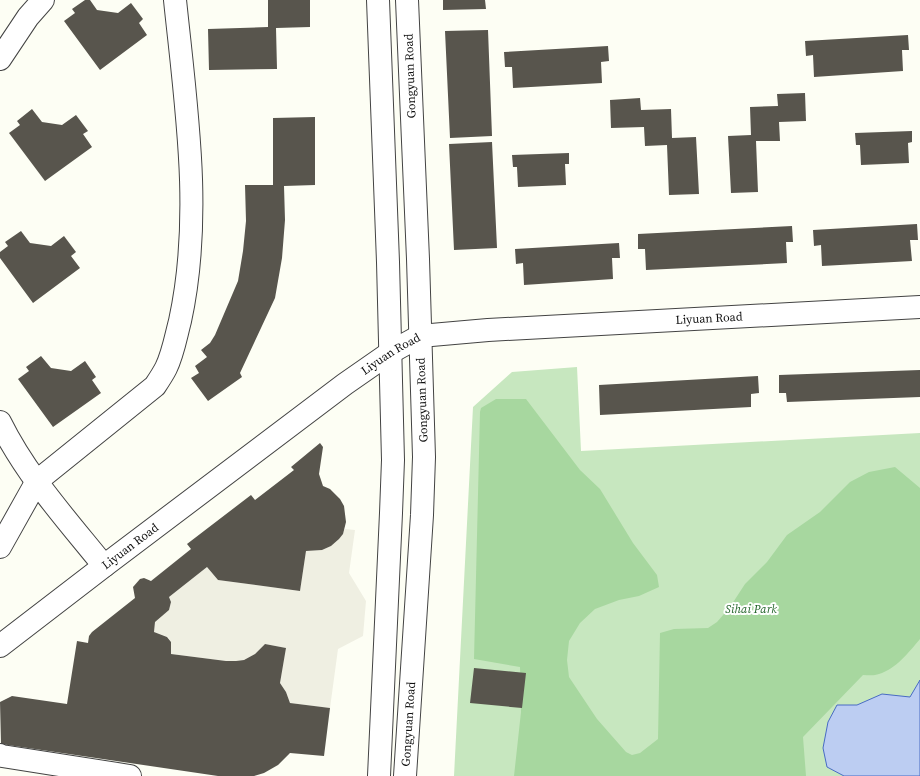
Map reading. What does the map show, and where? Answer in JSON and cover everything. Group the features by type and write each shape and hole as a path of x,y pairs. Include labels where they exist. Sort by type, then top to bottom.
{"street":[{"path":"0,59 28,17 43,0"},
{"path":"0,547 37,481 155,386 166,368 176,336 184,300 189,258 191,216 187,118 175,0"},
{"path":"378,0 391,352 393,452 392,513 378,776"},
{"name":"Gongyuan Road","path":"405,776 424,457 407,0"},
{"name":"Liyuan Road","path":"0,646 345,384 391,352 420,336 488,330 920,307"},
{"path":"0,422 20,457 37,481 104,566"},
{"path":"0,755 130,776"}],"green space":[{"name":"Sihai Park","path":"577,367 581,451 920,433 920,776 454,776 473,407 512,372"},
{"path":"496,399 526,399 580,470 600,489 633,543 657,575 659,587 639,596 619,600 595,609 580,623 569,641 567,660 569,677 597,719 626,752 632,755 640,753 658,739 660,633 674,629 708,628 717,622 730,607 745,584 767,562 787,535 820,512 850,482 869,472 895,467 920,488 920,639 902,660 885,672 877,675 863,675 803,737 806,776 514,776 521,712 520,667 474,659 480,412 481,408"}],"shaded area":[{"path":"345,529 355,530 349,573 366,601 363,636 338,649 330,708 290,703 286,692 280,683 286,648 265,644 255,654 244,660 226,661 171,654 171,642 168,637 154,632 155,622 169,610 171,602 169,597 207,567 218,580 300,591 306,551 322,550 331,546 339,539"}],"water":[{"path":"920,680 920,776 844,776 827,767 823,748 828,722 837,705 857,705 882,694 910,697"}],"building":[{"path":"85,0 90,0 97,10 118,13 131,3 143,19 139,23 147,35 100,70 64,21 75,13 72,9"},
{"path":"268,0 310,0 310,27 276,28 277,69 209,70 208,29 268,27"},
{"path":"443,0 485,0 486,9 443,10"},
{"path":"488,30 492,136 450,138 445,31"},
{"path":"908,35 909,50 902,50 903,71 814,77 813,55 806,56 805,41"},
{"path":"608,46 609,61 601,62 602,83 513,88 512,67 505,67 504,52"},
{"path":"805,93 806,121 779,122 780,141 756,141 758,192 731,193 728,136 751,135 750,107 778,106 777,94"},
{"path":"640,98 641,110 671,109 672,138 696,137 699,194 669,195 667,145 645,146 644,127 611,128 610,100"},
{"path":"32,109 42,122 62,125 76,115 88,131 83,134 92,147 45,181 9,133 20,125 17,121"},
{"path":"315,117 315,185 284,186 285,220 282,258 275,298 240,373 242,377 208,401 191,378 199,373 195,366 207,357 201,350 210,343 215,335 238,281 246,221 245,185 273,185 273,118"},
{"path":"912,131 912,142 908,143 909,163 861,165 860,145 856,145 855,133"},
{"path":"492,142 497,248 454,250 449,144"},
{"path":"569,153 569,164 565,164 566,185 518,187 517,167 513,167 512,155"},
{"path":"917,224 918,240 910,240 912,261 822,266 821,245 814,246 813,230"},
{"path":"792,226 793,242 786,242 787,263 646,270 645,249 638,249 638,234"},
{"path":"21,231 30,243 51,246 64,236 76,252 71,256 80,268 33,303 0,258 0,252 8,246 5,242"},
{"path":"619,243 620,258 612,258 613,279 524,285 523,263 516,264 515,249"},
{"path":"41,356 51,368 71,371 85,361 96,377 92,380 101,393 53,427 18,379 29,371 26,367"},
{"path":"920,370 920,397 787,402 786,393 779,393 779,375"},
{"path":"758,376 759,393 751,394 751,407 600,415 599,385"},
{"path":"320,443 323,447 319,474 323,486 330,489 340,499 344,506 346,522 343,534 331,546 322,550 306,551 300,591 218,580 207,567 169,597 171,602 169,610 155,622 154,632 167,637 171,642 171,654 226,661 244,660 255,654 265,644 286,648 280,683 286,692 290,703 330,708 324,756 290,753 278,765 264,773 254,776 218,776 1,744 0,702 12,696 67,704 77,641 88,643 89,636 92,632 135,598 133,587 140,579 144,578 151,581 191,549 187,544 251,495 255,500 294,470 291,467"},
{"path":"474,668 526,673 522,708 470,703"}]}
